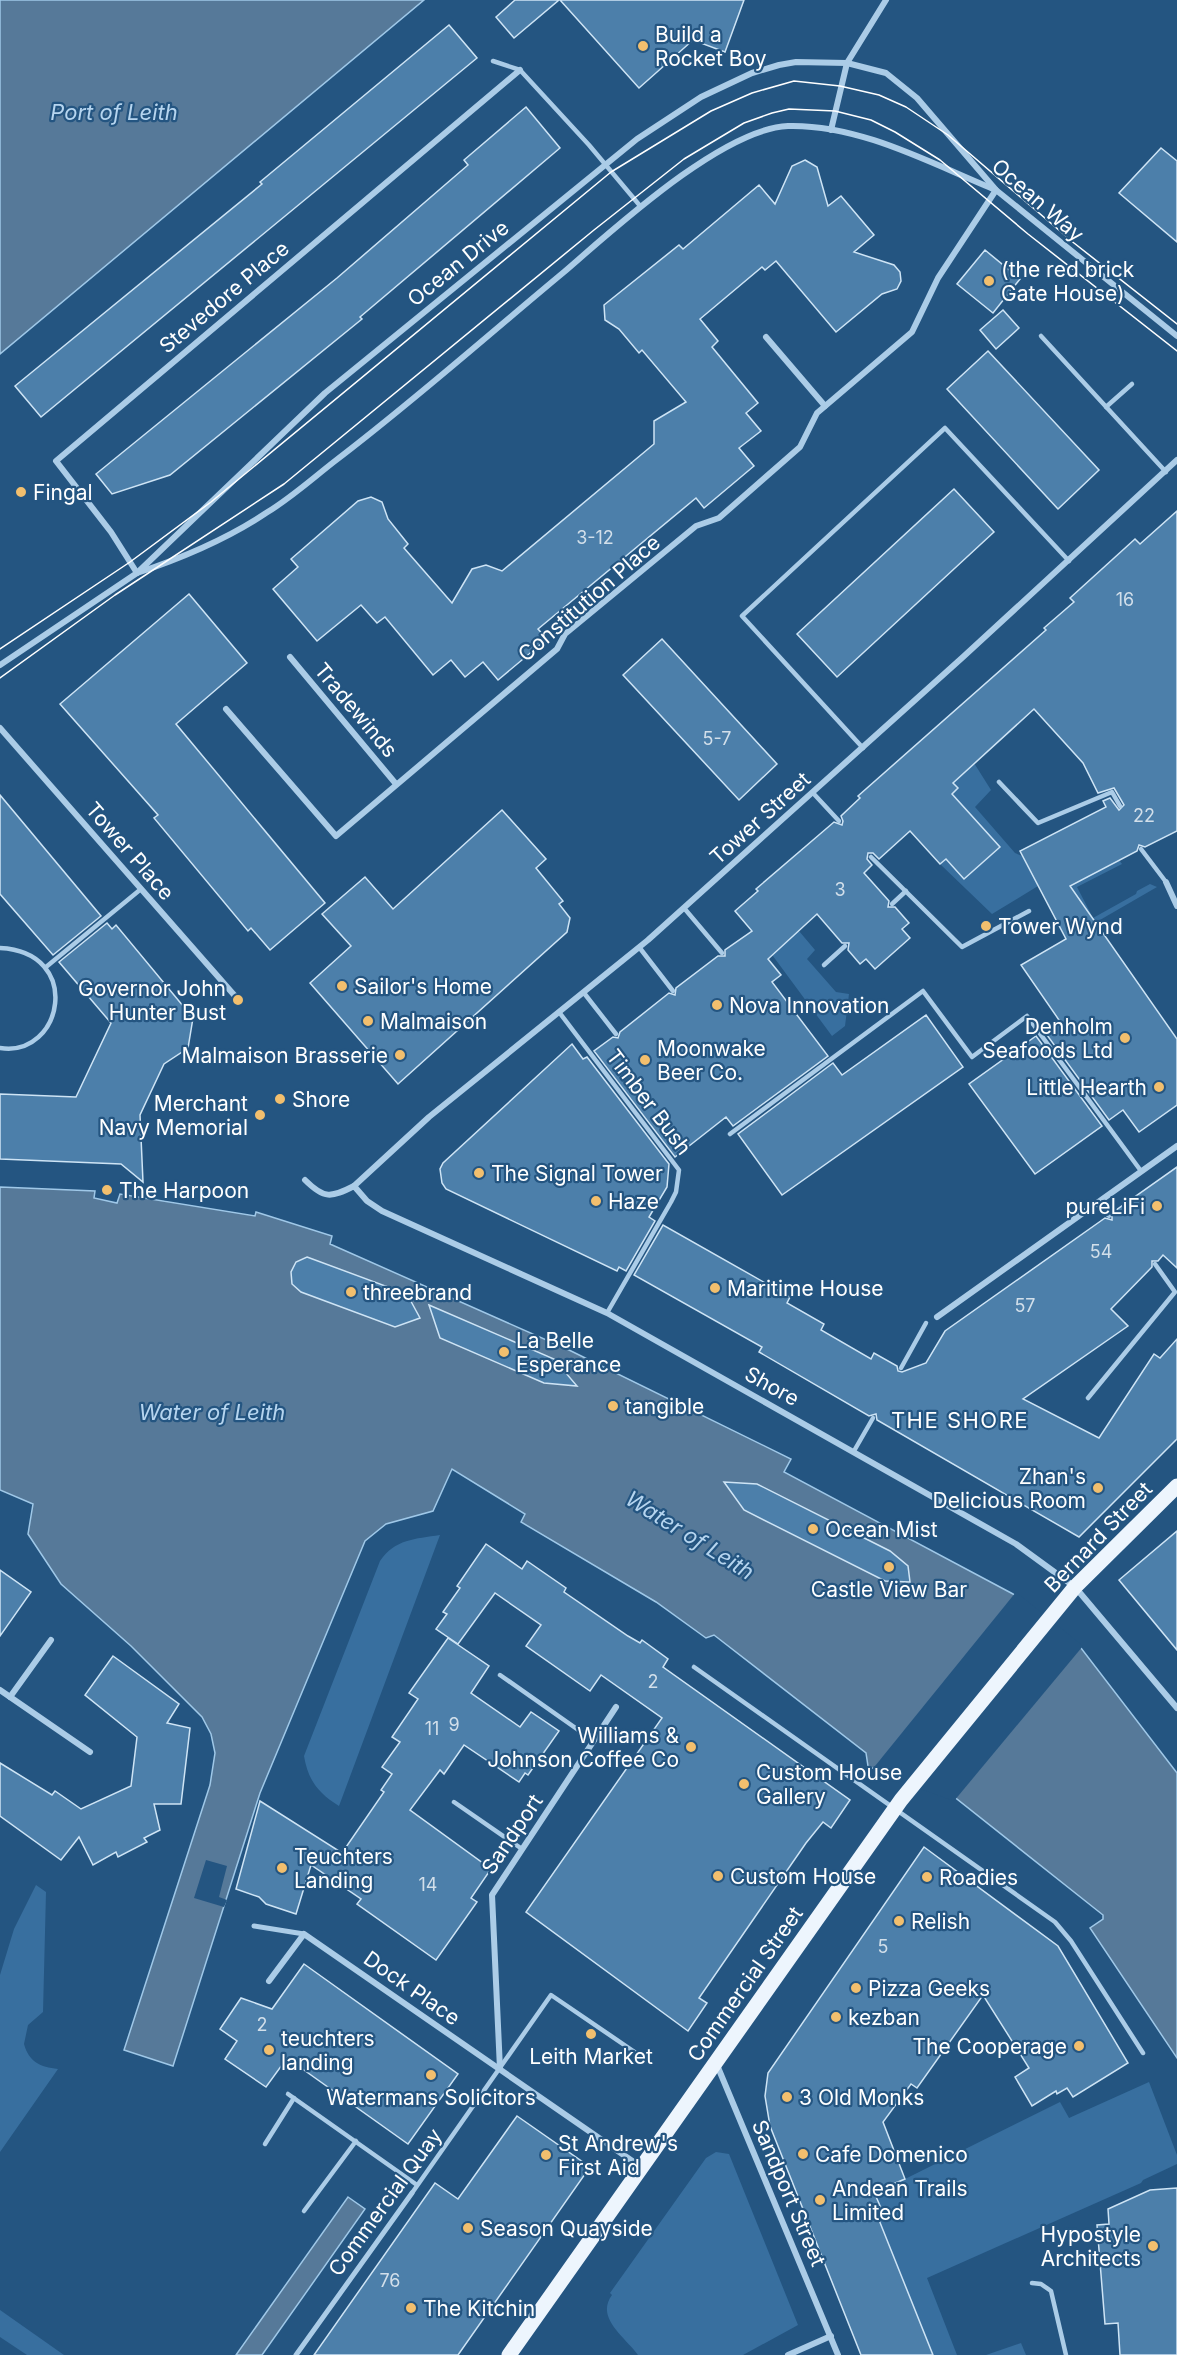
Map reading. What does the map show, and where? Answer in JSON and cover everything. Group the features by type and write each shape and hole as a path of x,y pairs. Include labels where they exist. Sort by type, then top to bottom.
{"main road":[{"name":"Bernard Street","path":"1049,1618 1075,1587 1177,1486"},
{"name":"Commercial Street","path":"509,2355 898,1805 1049,1618"}],"street":[{"path":"831,130 847,63 886,0"},
{"name":"Ocean Drive","path":"0,665 137,573 325,393 604,164 637,139 701,97 752,73 796,62 847,63 886,73 917,99"},
{"name":"Stevedore Place","path":"137,573 111,532 56,461 520,70"},
{"name":"Ocean Way","path":"917,99 996,190 1177,336"},
{"name":"Ocean Drive","path":"137,573 176,560 267,513 370,433 641,207 691,170 749,134 787,126 831,130 895,148 996,190"},
{"name":"Constitution Place","path":"226,709 336,836 556,649 566,634 696,526 719,518 800,447 817,414 912,332 938,278 996,190"},
{"path":"765,337 825,406"},
{"name":"Tower Street","path":"354,1186 429,1117 584,993 684,908 1069,561 1177,460"},
{"name":"Tradewinds","path":"290,657 396,784"},
{"name":"Tower Place","path":"0,728 235,996"},
{"path":"1166,882 1177,906"},
{"path":"936,1317 1177,1146"},
{"path":"305,1179 316,1191 326,1195 337,1196 354,1186"},
{"name":"Shore","path":"354,1186 367,1201 382,1211 607,1313 1016,1544 1075,1587 1177,1708"},
{"path":"10,1697 51,1640"},
{"path":"0,1690 90,1752"},
{"name":"Sandport","path":"500,2069 492,1895 616,1707"},
{"name":"Dock Place","path":"254,1926 304,1934 641,2168"},
{"path":"269,1981 304,1934"},
{"name":"Sandport Street","path":"716,2062 838,2355"},
{"name":"Commercial Quay","path":"296,2355 412,2193"},
{"path":"788,2355 831,2336"}],"lane":[{"path":"494,61 520,70 641,207"},
{"path":"1041,336 1166,472"},
{"path":"1106,407 1131,384"},
{"path":"863,748 742,616 945,428 1069,561"},
{"path":"999,782 1038,824 1112,792 1120,806"},
{"path":"813,793 839,821"},
{"path":"1141,849 1166,882"},
{"path":"871,857 962,947 1029,911"},
{"path":"46,967 141,889"},
{"path":"892,904 906,891"},
{"path":"684,908 722,953"},
{"path":"824,965 845,946"},
{"path":"639,947 673,991"},
{"path":"0,948 17,949 33,956 46,967 54,982 56,998 54,1013 47,1028 35,1039 21,1047 0,1048"},
{"path":"730,1134 924,991 972,1057 1027,1016 1141,1171"},
{"path":"584,993 616,1035"},
{"name":"Timber Bush","path":"559,1012 679,1170 676,1192 671,1202 607,1313"},
{"path":"1096,1203 1109,1216"},
{"path":"1088,1398 1175,1293 1155,1264"},
{"path":"901,1368 926,1323"},
{"path":"854,1451 873,1418"},
{"path":"694,1667 898,1805 1055,1922 1143,2053"},
{"path":"500,1674 594,1741"},
{"path":"454,1802 522,1849"},
{"path":"500,2069 551,1995 639,2055"},
{"name":"Commercial Quay","path":"412,2193 500,2069"},
{"path":"288,2094 417,2185"},
{"path":"264,2144 294,2098"},
{"path":"304,2211 356,2141"},
{"path":"1032,2283 1041,2284 1052,2291 1066,2355"}],"shaded area":[{"path":"974,763 991,790 975,807 1015,853 1022,856 1038,886 992,914 940,864 946,859 964,879 998,849 950,796 958,788 949,779"},
{"path":"1119,860 1122,864 1077,887 1093,918 1150,884 1157,887 1074,935 1045,899"},
{"path":"799,931 815,950 807,959 836,992 849,994 845,1026 832,1036 770,952"},
{"path":"440,1535 339,1806 315,1785 308,1772 304,1756 380,1561 399,1544"},
{"path":"36,1885 46,1892 43,2012 28,2025 24,2044 36,2063 58,2069 0,2152 0,1975 14,1929"},
{"path":"1149,2082 1177,2155 1177,2164 1141,2183 927,2278 957,2355 933,2355 875,2210 881,2208 874,2192 905,2179 1060,2102 1069,2118"},
{"path":"716,2152 729,2154 798,2325 743,2355 638,2355 609,2319 607,2312 612,2295 610,2293 706,2158"},
{"path":"0,2310 64,2355 27,2355 0,2337"},
{"path":"1021,2343 1026,2355 986,2355"}],"water":[{"name":"Port of Leith","path":"0,0 424,0 0,354"},
{"name":"Water of Leith","path":"0,1187 95,1191 94,1198 117,1203 120,1194 255,1216 256,1212 332,1236 330,1244 569,1350 791,1459 784,1472 1013,1594 1081,1648 1177,1773 1177,2058 1090,1928 1103,1919 1103,1915 953,1796 868,1766 866,1753 714,1635 706,1638 656,1602 521,1522 525,1514 452,1469 433,1511 386,1524 365,1541 260,1793 173,2066 124,2050 210,1785 215,1753 211,1734 202,1717 131,1646 61,1584 28,1534 33,1504 0,1490"},
{"path":"348,2197 365,2209 262,2355 236,2355"}],"pier":[{"path":"1016,1592 1083,1646 954,1801 871,1771"},
{"path":"206,1860 227,1866 219,1897 227,1900 224,1907 194,1898"}],"building":[{"path":"515,0 559,0 514,38 496,17"},
{"name":"Build a Rocket Boy","path":"560,0 744,0 725,52 693,40 639,88"},
{"path":"449,25 477,58 41,417 15,386 262,184 260,182"},
{"path":"526,107 560,148 360,317 362,319 170,475 112,494 96,474 337,278 468,165 464,160"},
{"path":"1161,148 1177,161 1177,242 1119,193"},
{"path":"805,160 817,167 828,206 841,196 874,235 854,252 894,265 900,272 901,281 897,289 882,294 836,332 776,261 765,270 762,267 700,319 718,341 712,347 758,403 746,413 761,431 739,448 754,466 704,508 696,498 538,629 547,639 498,680 483,662 465,677 451,660 433,675 385,617 377,623 361,605 317,641 273,589 298,567 291,559 358,501 371,497 382,502 388,519 408,544 404,548 452,603 472,569 486,565 502,571 654,444 654,421 686,402 642,350 639,353 619,329 605,320 604,305 679,245 683,249 759,185 775,204 792,166"},
{"name":"(the red brick Gate House)","path":"985,250 1020,279 993,313 957,284"},
{"path":"1003,310 1019,328 996,349 980,330"},
{"path":"988,351 1099,470 1058,509 947,389"},
{"path":"954,489 994,532 837,677 797,634"},
{"path":"1177,511 1177,831 1145,847 1139,845 1137,851 1070,886 1177,1039 1177,1105 1139,1132 1123,1110 1109,1120 1044,1031 1059,1020 1021,965 1066,939 1020,851 1106,807 1103,801 1110,798 1119,810 1124,805 1114,788 1098,793 1083,763 1034,709 953,783 958,788 952,794 1000,847 964,879 946,859 940,864 910,831 879,859 873,853 868,853 867,859 872,865 864,873 889,901 888,907 895,907 909,923 902,929 910,938 875,969 866,959 860,964 848,950 849,943 842,943 817,914 768,959 781,975 772,982 828,1056 733,1126 726,1117 675,1157 594,1051 613,1037 618,1038 620,1032 669,993 675,995 676,988 718,956 725,956 725,950 752,931 735,911 758,891 756,889 834,822 842,825 841,816 860,798 858,796 1046,630 1044,628 1074,602 1070,598 1135,539 1140,544"},
{"path":"189,594 247,663 176,724 325,903 270,950 251,928 248,931 154,818 158,815 60,704"},
{"path":"662,639 777,764 739,800 623,675"},
{"path":"0,795 101,916 53,955 0,894"},
{"path":"502,810 546,859 536,868 563,901 559,904 570,918 567,932 398,1084 310,983 351,946 322,914 365,877 393,909"},
{"path":"107,923 112,929 116,925 193,1018 188,1048 164,1064 140,1115 143,1182 121,1164 0,1159 0,1094 76,1097 111,1023 59,962"},
{"path":"926,1015 963,1067 782,1195 738,1134 833,1063 842,1075"},
{"path":"1036,1036 1102,1126 1035,1174 969,1084"},
{"path":"572,1044 583,1059 587,1057 669,1164 667,1187 649,1217 655,1221 626,1271 619,1267 617,1271 446,1189 442,1183 440,1169 443,1163"},
{"path":"1177,1167 1177,1268 1163,1255 1158,1261 1152,1261 1152,1267 1111,1309 1128,1326 1023,1399 1099,1438 1154,1354 1160,1358 1177,1339 1177,1439 1079,1537 877,1420 876,1414 869,1416 759,1352 762,1347 634,1275 663,1225 790,1297 787,1303 824,1324 821,1330 871,1359 874,1353 897,1366 898,1371 902,1372 926,1363 945,1331 1105,1218 1112,1220 1112,1213"},
{"name":"threebrand","path":"307,1257 407,1294 420,1318 395,1327 301,1292 292,1284 291,1272 296,1262"},
{"name":"La Belle Esperance","path":"429,1305 554,1359 577,1386 544,1383 440,1338"},
{"name":"Ocean Mist","path":"724,1482 757,1484 890,1551 908,1566 910,1582 885,1581 744,1510"},
{"path":"1177,1531 1177,1650 1119,1580"},
{"path":"486,1544 522,1569 527,1561 566,1588 564,1592 628,1636 640,1643 642,1640 668,1659 663,1667 850,1800 831,1828 823,1822 806,1843 699,1998 707,2003 688,2031 526,1912 662,1718 601,1675 590,1691 526,1646 541,1625 495,1593 458,1644 436,1629 447,1614 443,1612 460,1588 457,1586"},
{"path":"0,1570 31,1592 0,1636"},
{"path":"448,1638 489,1666 471,1693 520,1727 531,1712 559,1731 528,1775 525,1773 519,1782 464,1745 444,1774 440,1770 410,1810 491,1869 471,1898 477,1902 436,1960 357,1904 361,1899 311,1865 296,1914 266,1904 259,1897 236,1889 260,1801 342,1853 384,1792 381,1790 392,1774 382,1767 400,1742 392,1737 418,1699 409,1693"},
{"path":"113,1656 179,1704 167,1723 190,1728 181,1804 154,1804 160,1830 144,1838 147,1842 118,1857 116,1852 93,1865 79,1837 61,1860 0,1816 0,1763 52,1795 55,1791 81,1809 131,1786 137,1737 85,1695"},
{"path":"924,1847 1058,1946 1128,2063 1073,2097 1067,2088 1057,2094 1056,2091 1032,2106 1015,2077 1029,2068 983,1995 917,2088 911,2084 883,2122 905,2179 874,2192 881,2208 875,2210 933,2355 861,2355 770,2126 765,2096 768,2073"},
{"path":"304,1964 458,2074 408,2144 287,2058 266,2087 225,2059 237,2041 220,2029 241,1998 272,2009"},
{"path":"517,2116 590,2167 458,2355 314,2355 435,2183 458,2199"},
{"path":"1177,2188 1177,2355 1120,2355 1118,2323 1105,2324 1097,2225 1109,2224 1108,2209 1150,2190"}],"tram line":[{"path":"0,649 130,562 211,502 611,172 711,111 752,93 794,81 840,86 879,95 906,107 948,135 1074,243 1177,324"},
{"path":"0,678 115,595 284,484 684,159 744,123 772,113 789,109 835,111 871,120 895,132 940,160 1028,234 1177,351"}],"place":[{"name":"Build a Rocket Boy","path":"643,46"},
{"name":"(the red brick Gate House)","path":"989,281"},
{"name":"Fingal","path":"21,492"},
{"name":"Tower Wynd","path":"986,926"},
{"name":"Sailor's Home","path":"342,986"},
{"name":"Governor John Hunter Bust","path":"238,1000"},
{"name":"Nova Innovation","path":"717,1005"},
{"name":"Malmaison","path":"368,1021"},
{"name":"Denholm Seafoods Ltd","path":"1125,1038"},
{"name":"Malmaison Brasserie","path":"400,1055"},
{"name":"Moonwake Beer Co.","path":"645,1060"},
{"name":"Little Hearth","path":"1159,1087"},
{"name":"Shore","path":"280,1099"},
{"name":"Merchant Navy Memorial","path":"260,1115"},
{"name":"The Signal Tower","path":"479,1173"},
{"name":"The Harpoon","path":"107,1190"},
{"name":"Haze","path":"596,1201"},
{"name":"pureLiFi","path":"1157,1206"},
{"name":"Maritime House","path":"715,1288"},
{"name":"threebrand","path":"351,1292"},
{"name":"La Belle Esperance","path":"504,1352"},
{"name":"tangible","path":"613,1406"},
{"name":"Zhan's Delicious Room","path":"1098,1488"},
{"name":"Ocean Mist","path":"813,1529"},
{"name":"Castle View Bar","path":"889,1567"},
{"name":"Williams & Johnson Coffee Co","path":"691,1747"},
{"name":"Custom House Gallery","path":"744,1784"},
{"name":"Teuchters Landing","path":"282,1868"},
{"name":"Custom House","path":"718,1876"},
{"name":"Roadies","path":"927,1877"},
{"name":"Relish","path":"899,1921"},
{"name":"Pizza Geeks","path":"856,1988"},
{"name":"kezban","path":"836,2017"},
{"name":"Leith Market","path":"591,2034"},
{"name":"The Cooperage","path":"1079,2046"},
{"name":"teuchters landing","path":"269,2050"},
{"name":"Watermans Solicitors","path":"431,2075"},
{"name":"3 Old Monks","path":"787,2097"},
{"name":"Cafe Domenico","path":"803,2154"},
{"name":"St Andrew's First Aid","path":"546,2155"},
{"name":"Andean Trails Limited","path":"820,2200"},
{"name":"Season Quayside","path":"468,2228"},
{"name":"Hypostyle Architects","path":"1153,2246"},
{"name":"The Kitchin","path":"411,2308"}],"district":[{"name":"THE SHORE","path":"960,1420"}]}
